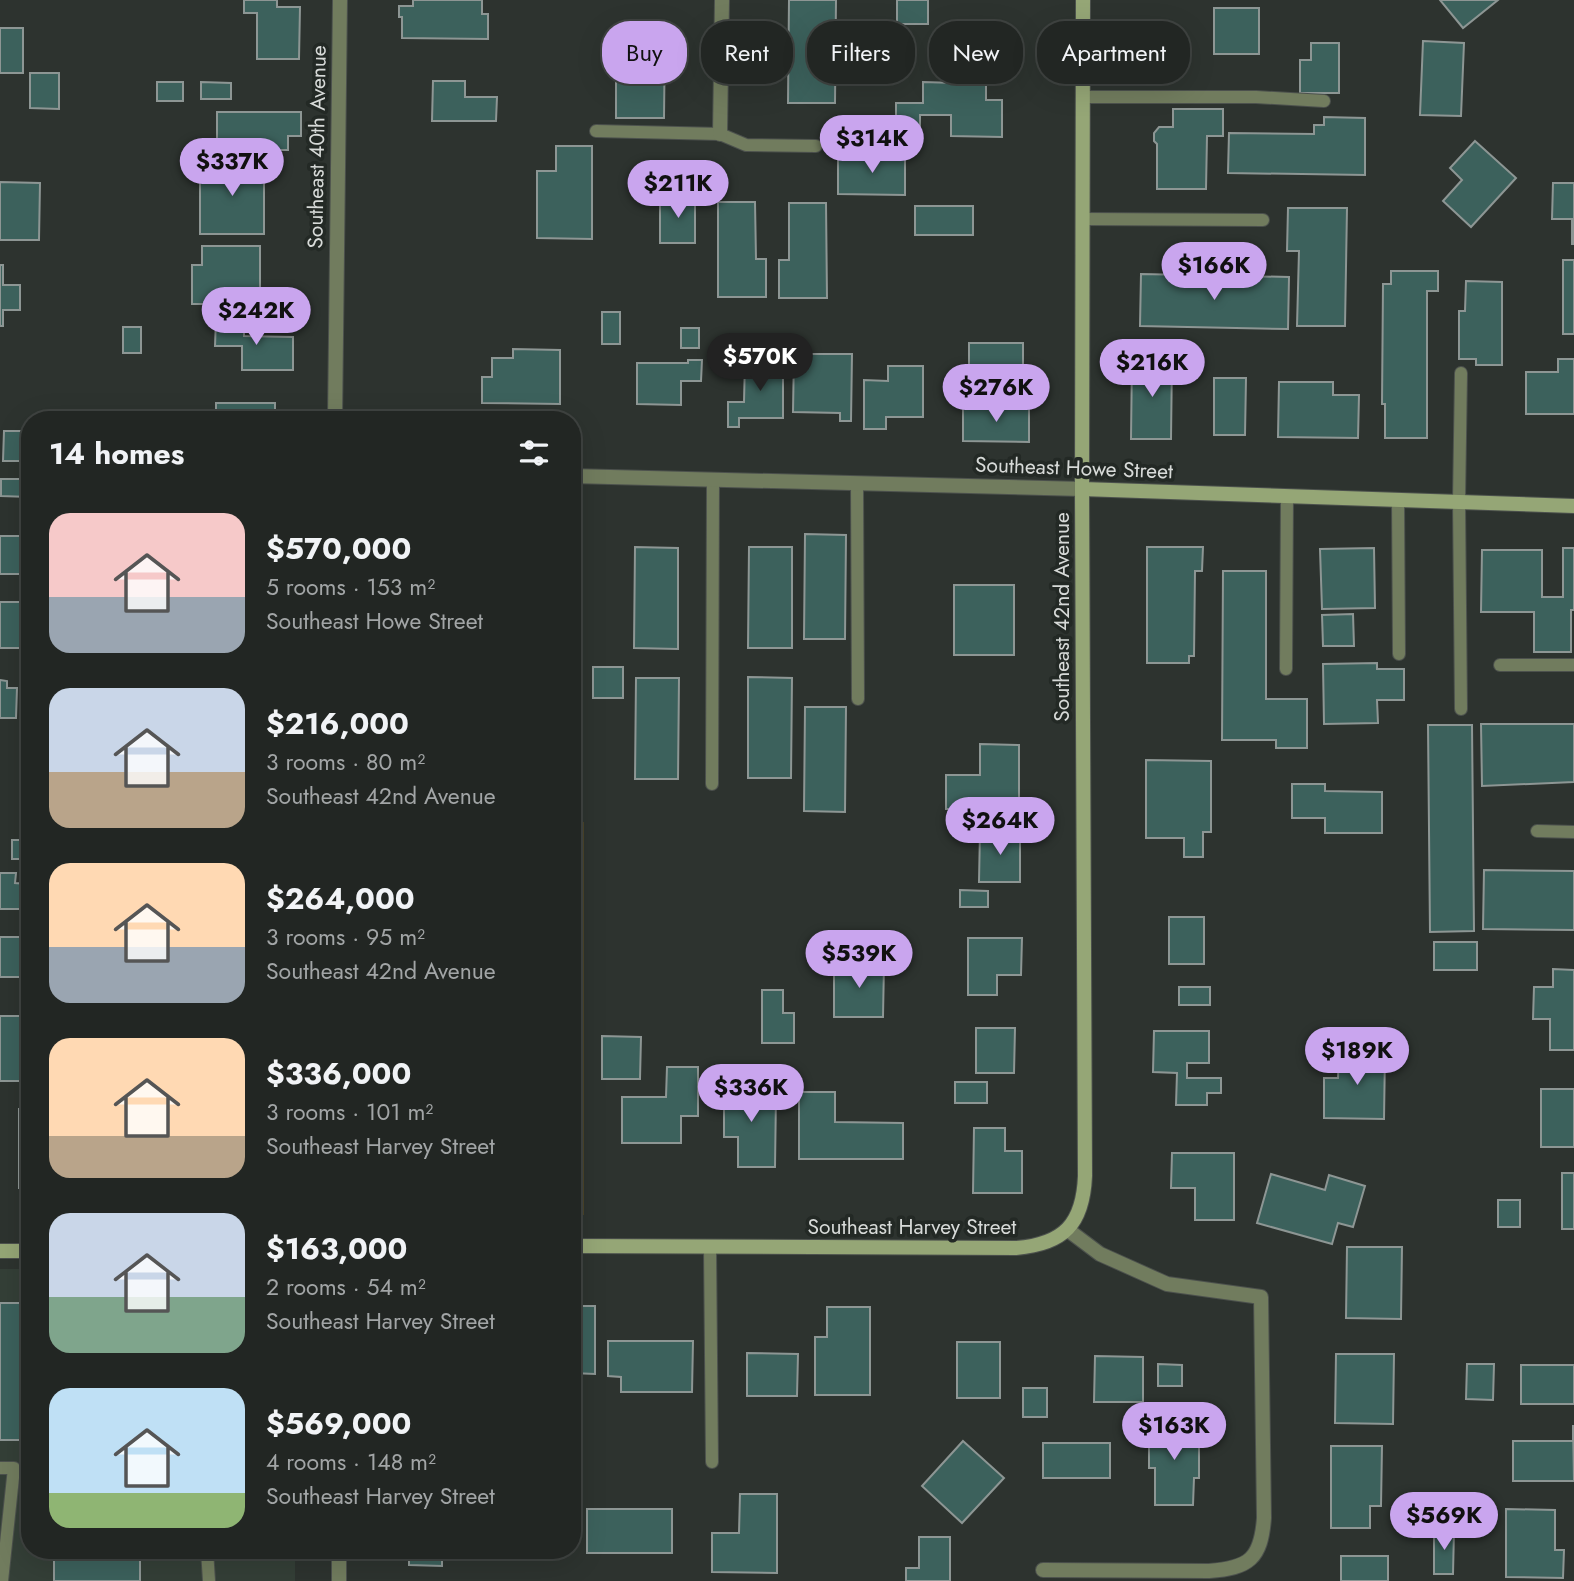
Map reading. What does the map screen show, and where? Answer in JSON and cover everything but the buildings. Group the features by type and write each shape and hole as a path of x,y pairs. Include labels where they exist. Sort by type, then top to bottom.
{"street":[{"name":"Southeast 40th Avenue","path":"335,411 340,0"},
{"path":"720,134 722,0"},
{"name":"Southeast 42nd Avenue","path":"1068,1230 1080,1209 1085,1176 1083,0"},
{"name":"Southeast Howe Street","path":"581,476 1082,489 1574,506"},
{"path":"1043,1570 1234,1569 1253,1558 1262,1538 1264,1518 1261,1297 1167,1284 1100,1254 1068,1230"},
{"name":"Southeast Harvey Street","path":"581,1246 1016,1248 1046,1243 1068,1230"},
{"path":"0,1251 21,1251"},
{"path":"339,1559 339,1581"}],"lane":[{"path":"1083,97 1256,97 1324,101"},
{"path":"596,131 720,134 746,145 816,146"},
{"path":"1083,219 1263,220"},
{"path":"1461,373 1461,709"},
{"path":"712,784 713,480"},
{"path":"857,483 859,699"},
{"path":"1286,669 1287,496"},
{"path":"1398,499 1399,654"},
{"path":"1500,665 1574,665"},
{"path":"1537,831 1574,832"},
{"path":"710,1248 712,1462"},
{"path":"0,1468 14,1468 2,1581"},
{"path":"207,1559 209,1581"}],"shaded area":[{"path":"581,822 584,822 584,1215 581,1215"},
{"path":"0,1269 21,1269 21,1559 295,1559 295,1581 0,1581"}]}
